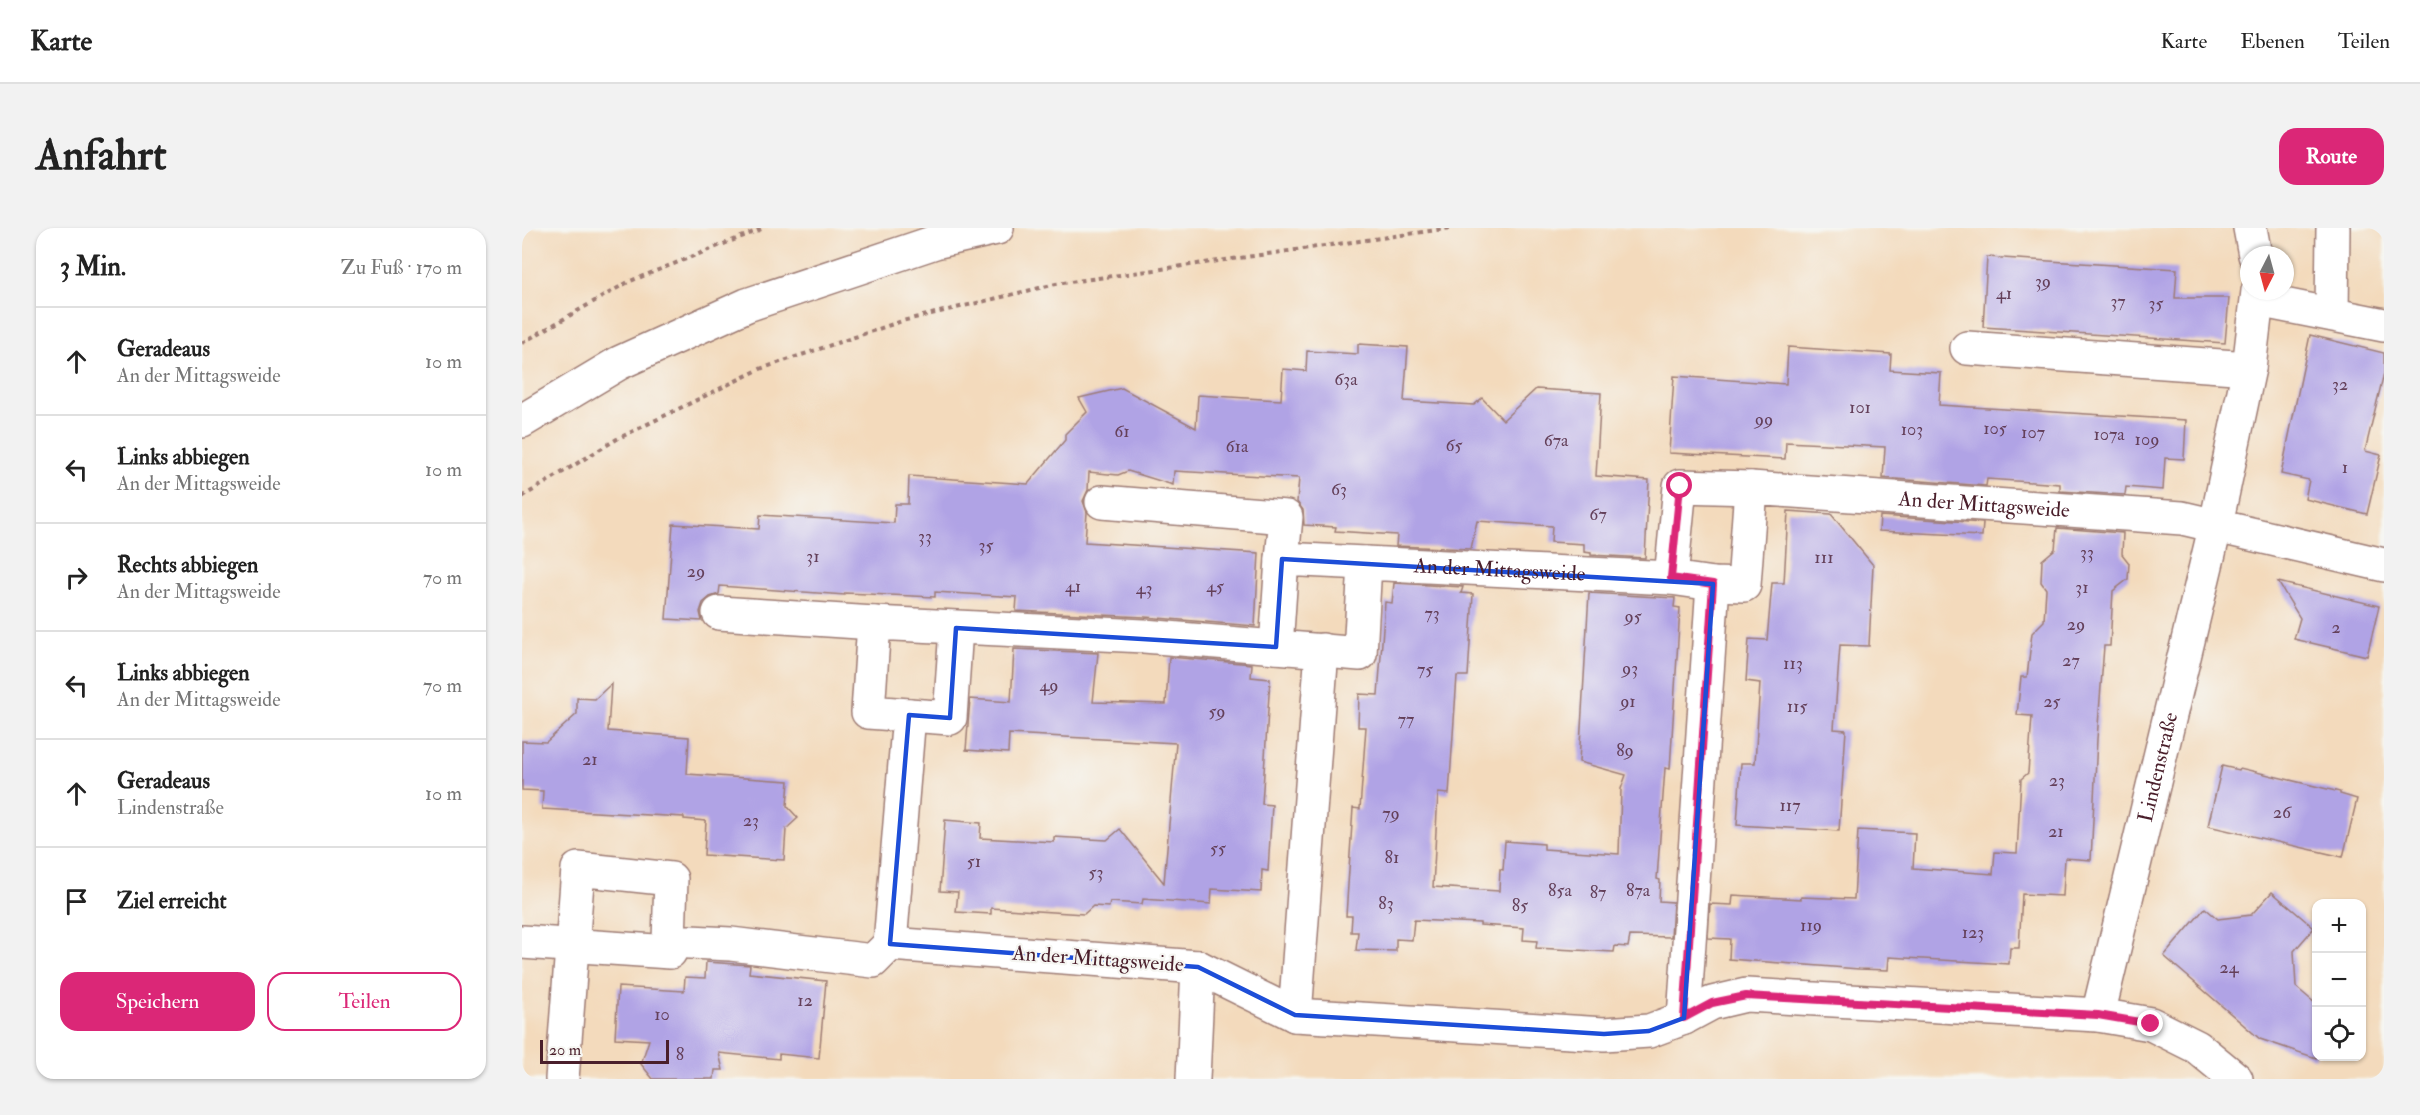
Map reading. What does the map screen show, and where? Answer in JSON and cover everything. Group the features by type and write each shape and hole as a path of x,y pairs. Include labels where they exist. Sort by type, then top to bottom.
{"street":[{"path":"522,421 619,363 747,305 934,242 997,228"},
{"path":"2250,228 2254,246"},
{"path":"2332,314 2333,228"},
{"name":"Lindenstraße","path":"2098,1015 2216,524 2249,368 2257,300"},
{"name":"Lindenstraße","path":"2277,300 2384,325"},
{"path":"1967,348 2249,368"},
{"name":"An der Mittagsweide","path":"1671,578 1680,486 1750,488 2170,517 2216,524 2384,565"},
{"name":"An der Mittagsweide","path":"1282,559 1671,578 1713,584 1744,585 1750,488"},
{"path":"1102,502 1286,517 1276,647"},
{"path":"719,614 1144,636 1360,654 1365,563"},
{"path":"1684,1018 1713,584"},
{"path":"874,623 868,712 950,718 956,628"},
{"path":"1295,1015 1322,650"},
{"path":"669,941 731,944 873,961 890,944 909,715"},
{"path":"522,942 572,945 670,952 671,879 578,869 572,945 562,1079"},
{"name":"An der Mittagsweide","path":"890,944 1198,967 1295,1015 1604,1034 1649,1031 1684,1018 1712,1003 1746,996 2098,1015"},
{"path":"1193,1079 1198,967"},
{"path":"2098,1015 2151,1024 2197,1047 2236,1079"}],"path":[{"path":"522,343 628,282 764,228"},
{"path":"522,498 617,439 760,369 902,321 1056,284 1451,228"}],"highlighted area":[{"path":"1282,559 1713,584 1684,1018 1649,1031 1604,1034 1295,1015 1198,967 890,944 909,715 950,718 956,628 1276,647"}],"building":[{"path":"1987,257 2177,269 2175,298 2229,298 2225,343 1983,327"},
{"path":"2310,335 2384,353 2384,373 2365,451 2381,455 2367,514 2305,499 2309,480 2281,474"},
{"path":"1358,344 1408,347 1404,401 1474,405 1482,398 1503,420 1536,389 1601,393 1596,476 1649,480 1645,558 1591,555 1591,553 1584,552 1584,544 1551,542 1552,526 1477,521 1471,549 1396,546 1397,535 1335,531 1336,527 1304,525 1303,510 1297,502 1299,478 1174,471 1173,485 1128,471 1118,475 1089,472 1088,490 1083,501 1087,512 1085,542 1259,553 1255,626 1145,617 1016,611 1017,597 935,592 935,597 845,593 845,595 720,586 719,594 703,603 700,612 702,621 666,619 673,524 759,529 760,515 894,523 895,504 908,504 909,476 1028,484 1065,440 1065,434 1087,412 1079,398 1122,388 1196,428 1198,395 1281,400 1283,369 1306,371 1307,351 1358,354"},
{"path":"1788,347 1891,354 1890,370 1941,373 1939,405 2186,420 2184,459 2165,458 2163,490 2126,487 2125,495 2060,491 2060,484 1987,479 1986,486 1883,478 1885,447 1786,442 1785,459 1669,453 1674,376 1786,384"},
{"path":"1788,511 1831,514 1873,565 1869,646 1840,645 1834,729 1846,730 1839,831 1737,825 1741,763 1755,763 1760,683 1746,681 1749,639 1767,640 1772,583 1784,583"},
{"path":"1880,516 1983,523 1982,536 1879,531"},
{"path":"2057,528 2123,533 2122,554 2129,563 2128,579 2113,591 2110,646 2104,646 2091,860 2065,858 2063,896 2022,894 2019,948 2010,948 2009,964 1889,957 1888,970 1729,959 1730,939 1708,938 1710,904 1732,905 1733,895 1854,899 1858,830 1915,833 1913,868 1993,874 1995,852 2017,853 2021,779 2028,773 2032,716 2017,715 2021,677 2027,677 2032,633 2044,621 2046,589 2041,582 2042,560 2055,549"},
{"path":"2278,582 2379,606 2367,656 2294,639 2300,618"},
{"path":"1394,583 1463,587 1461,593 1473,594 1468,676 1457,676 1449,794 1438,793 1433,887 1499,891 1505,841 1544,844 1544,849 1619,854 1621,789 1626,775 1579,762 1589,593 1675,598 1674,607 1680,608 1670,769 1665,768 1657,879 1660,880 1659,901 1673,902 1671,937 1630,936 1628,947 1615,946 1614,952 1536,948 1537,941 1523,940 1524,928 1414,920 1412,940 1396,939 1396,951 1356,950 1358,932 1351,932 1352,916 1346,916 1353,808 1360,809 1366,727 1358,727 1359,694 1378,695 1385,602 1392,603"},
{"path":"1014,649 1098,653 1093,702 1166,704 1169,657 1252,664 1251,677 1270,679 1262,804 1272,805 1268,871 1262,870 1261,892 1212,889 1211,904 1143,899 1142,904 1110,902 1109,907 1093,906 1084,914 991,908 991,914 956,912 958,892 940,891 945,820 981,823 980,838 1054,842 1054,837 1107,840 1120,829 1164,883 1176,743 1009,734 1008,753 966,750 970,699 1011,702"},
{"path":"611,684 608,731 689,737 687,774 789,781 787,806 798,818 786,829 784,860 704,855 706,821 684,819 684,817 542,809 543,791 522,790 522,741 546,742 577,714 577,698 595,699"},
{"path":"2222,766 2239,770 2240,768 2340,792 2340,794 2357,799 2343,857 2208,826"},
{"path":"2272,892 2312,926 2312,930 2294,951 2296,987 2312,1001 2312,1057 2260,1039 2164,956 2205,908 2218,919 2251,915"},
{"path":"706,962 750,965 749,973 826,981 819,1058 779,1054 779,1059 719,1053 723,1070 715,1070 714,1079 653,1079 641,1064 649,1040 615,1038 618,987 684,991 685,977 705,978"}],"route":[{"path":"1680,486 1671,578 1713,584 1684,1018 1712,1003 1746,996 2098,1015 2151,1024"}]}
